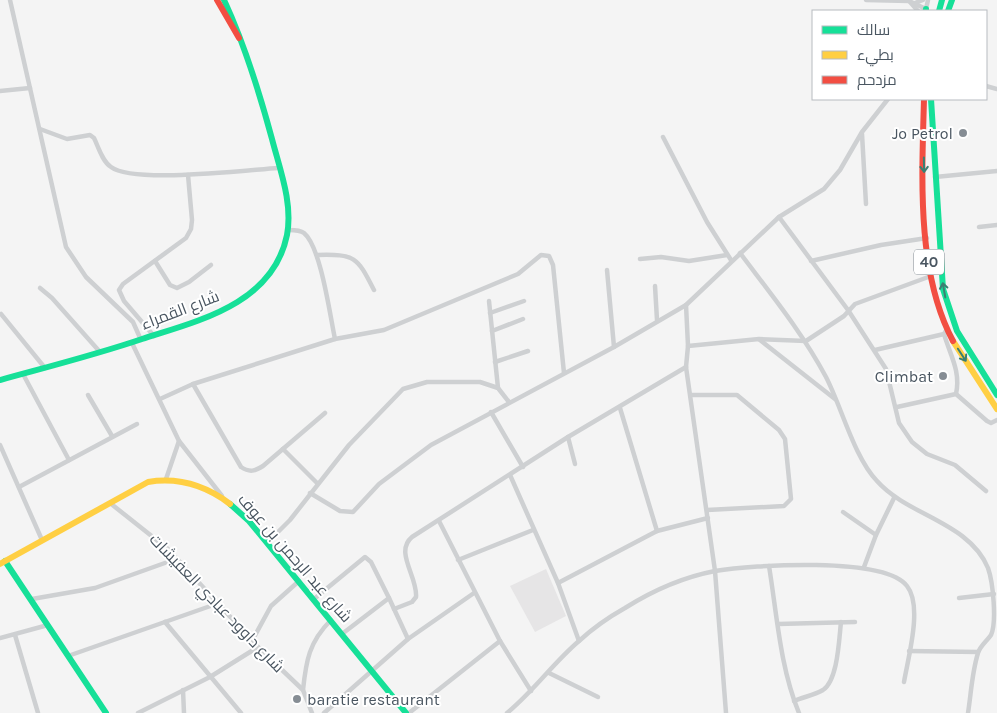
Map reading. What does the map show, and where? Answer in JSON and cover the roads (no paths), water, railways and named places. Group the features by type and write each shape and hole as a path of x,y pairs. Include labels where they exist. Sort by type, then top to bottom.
{"main road":[{"name":"شارع القمراء","path":"217,0 241,42"},
{"name":"شارع القمراء","path":"0,380 132,343 213,316 247,296 278,261 289,230 289,206 264,106 234,18 224,0"},
{"name":"40","path":"924,100 927,238 931,276 945,331 997,410"},
{"name":"40","path":"931,100 942,276 946,303 961,340 997,395"},
{"name":"شارع عبد الرحمن بن عوف","path":"3,562 148,482 166,479 197,485 222,496 242,514 408,713"},
{"path":"3,562 32,599 106,713"}],"street":[{"path":"10,0 66,247 86,277 132,322 141,340"},
{"path":"866,0 909,1 926,10 928,0"},
{"path":"915,3 923,0"},
{"path":"909,1 917,10"},
{"path":"0,91 30,88"},
{"path":"310,493 340,511 352,512 379,484 416,454 509,402 614,347 657,320 686,305 731,260 779,217 824,189 848,158 862,132 887,100"},
{"path":"40,129 67,139 90,135 94,138 108,165 113,169 124,172 188,175 278,168"},
{"path":"862,132 866,204"},
{"path":"663,137 707,222 731,260"},
{"path":"936,177 997,172"},
{"path":"154,336 124,300 120,290 123,284 186,238 191,229 188,175"},
{"path":"779,217 848,310 875,350 886,369 899,423 912,442 927,454 955,465 986,491"},
{"path":"979,227 997,225"},
{"path":"289,230 297,230 306,235 317,255 336,339"},
{"path":"811,261 881,245 927,238"},
{"path":"740,253 806,341 836,400 868,471 894,498 944,524 971,543 987,568 994,594 992,634 978,652 968,713"},
{"path":"160,399 193,384 336,339 384,330 518,274 536,257 546,254 551,259 553,265 564,373"},
{"path":"317,255 342,255 352,258 360,264 374,290"},
{"path":"640,259 661,257 689,261 727,255"},
{"path":"155,261 170,285 177,288 189,282 211,265"},
{"path":"607,270 614,347"},
{"path":"688,346 759,339 806,341 844,316 848,310 865,298 931,276"},
{"path":"655,286 657,320"},
{"path":"40,288 52,298 100,352"},
{"path":"489,301 498,388 509,402"},
{"path":"490,313 524,301"},
{"path":"686,305 688,346 686,367 715,571 726,713"},
{"path":"1,314 45,368"},
{"path":"492,331 523,319"},
{"path":"875,350 945,331 957,369 959,381 956,394"},
{"path":"759,339 836,400"},
{"path":"132,343 179,441 222,496"},
{"path":"495,362 528,351"},
{"path":"394,610 412,602 416,594 404,550 405,544 412,537 568,437 620,408 686,367"},
{"path":"23,374 69,460"},
{"path":"267,544 290,520 317,482 349,445 403,389 414,384 447,381 480,382 498,388"},
{"path":"193,384 241,467 246,470 257,470 325,413"},
{"path":"896,407 956,394"},
{"path":"956,394 987,421 997,420"},
{"path":"88,395 112,436"},
{"path":"691,395 737,395 779,430 785,439 792,499 788,504 784,506 707,510"},
{"path":"620,408 657,531"},
{"path":"491,412 523,467"},
{"path":"19,487 137,424"},
{"path":"568,437 575,464"},
{"path":"166,479 179,441"},
{"path":"0,445 42,540"},
{"path":"283,449 317,482"},
{"path":"510,475 558,583 579,641"},
{"path":"864,567 876,535 894,498"},
{"name":"شارع داوود عبادي العفيشات","path":"110,503 161,542 252,641 302,690 312,713"},
{"path":"843,512 876,535"},
{"path":"558,583 657,531 708,518"},
{"path":"439,521 474,593 500,641 531,691"},
{"path":"458,560 533,530"},
{"path":"314,599 365,557 371,562 408,638"},
{"path":"32,599 95,588 176,559"},
{"path":"769,566 784,665 798,713"},
{"path":"507,713 579,641 624,608 662,588 715,571 769,566 864,567 889,573 907,586 912,598 914,614 904,682"},
{"path":"252,641 271,606 299,581"},
{"path":"324,713 408,638 474,593"},
{"path":"959,598 994,594"},
{"path":"342,634 389,598"},
{"path":"68,656 219,604"},
{"path":"302,690 314,639 330,620"},
{"path":"164,622 240,712"},
{"path":"794,701 824,690 829,684 834,668 841,622"},
{"path":"778,624 855,622"},
{"path":"0,638 48,625"},
{"path":"15,635 38,713"},
{"path":"408,713 500,641"},
{"path":"138,713 210,677 258,647"},
{"path":"909,651 978,652"},
{"path":"549,672 598,696"},
{"path":"183,690 184,713"},
{"path":"233,713 240,712"}],"place":[{"name":"Jo Petrol","path":"963,133"},
{"name":"Climbat","path":"943,376"},
{"name":"baratie restaurant","path":"297,699"}]}
